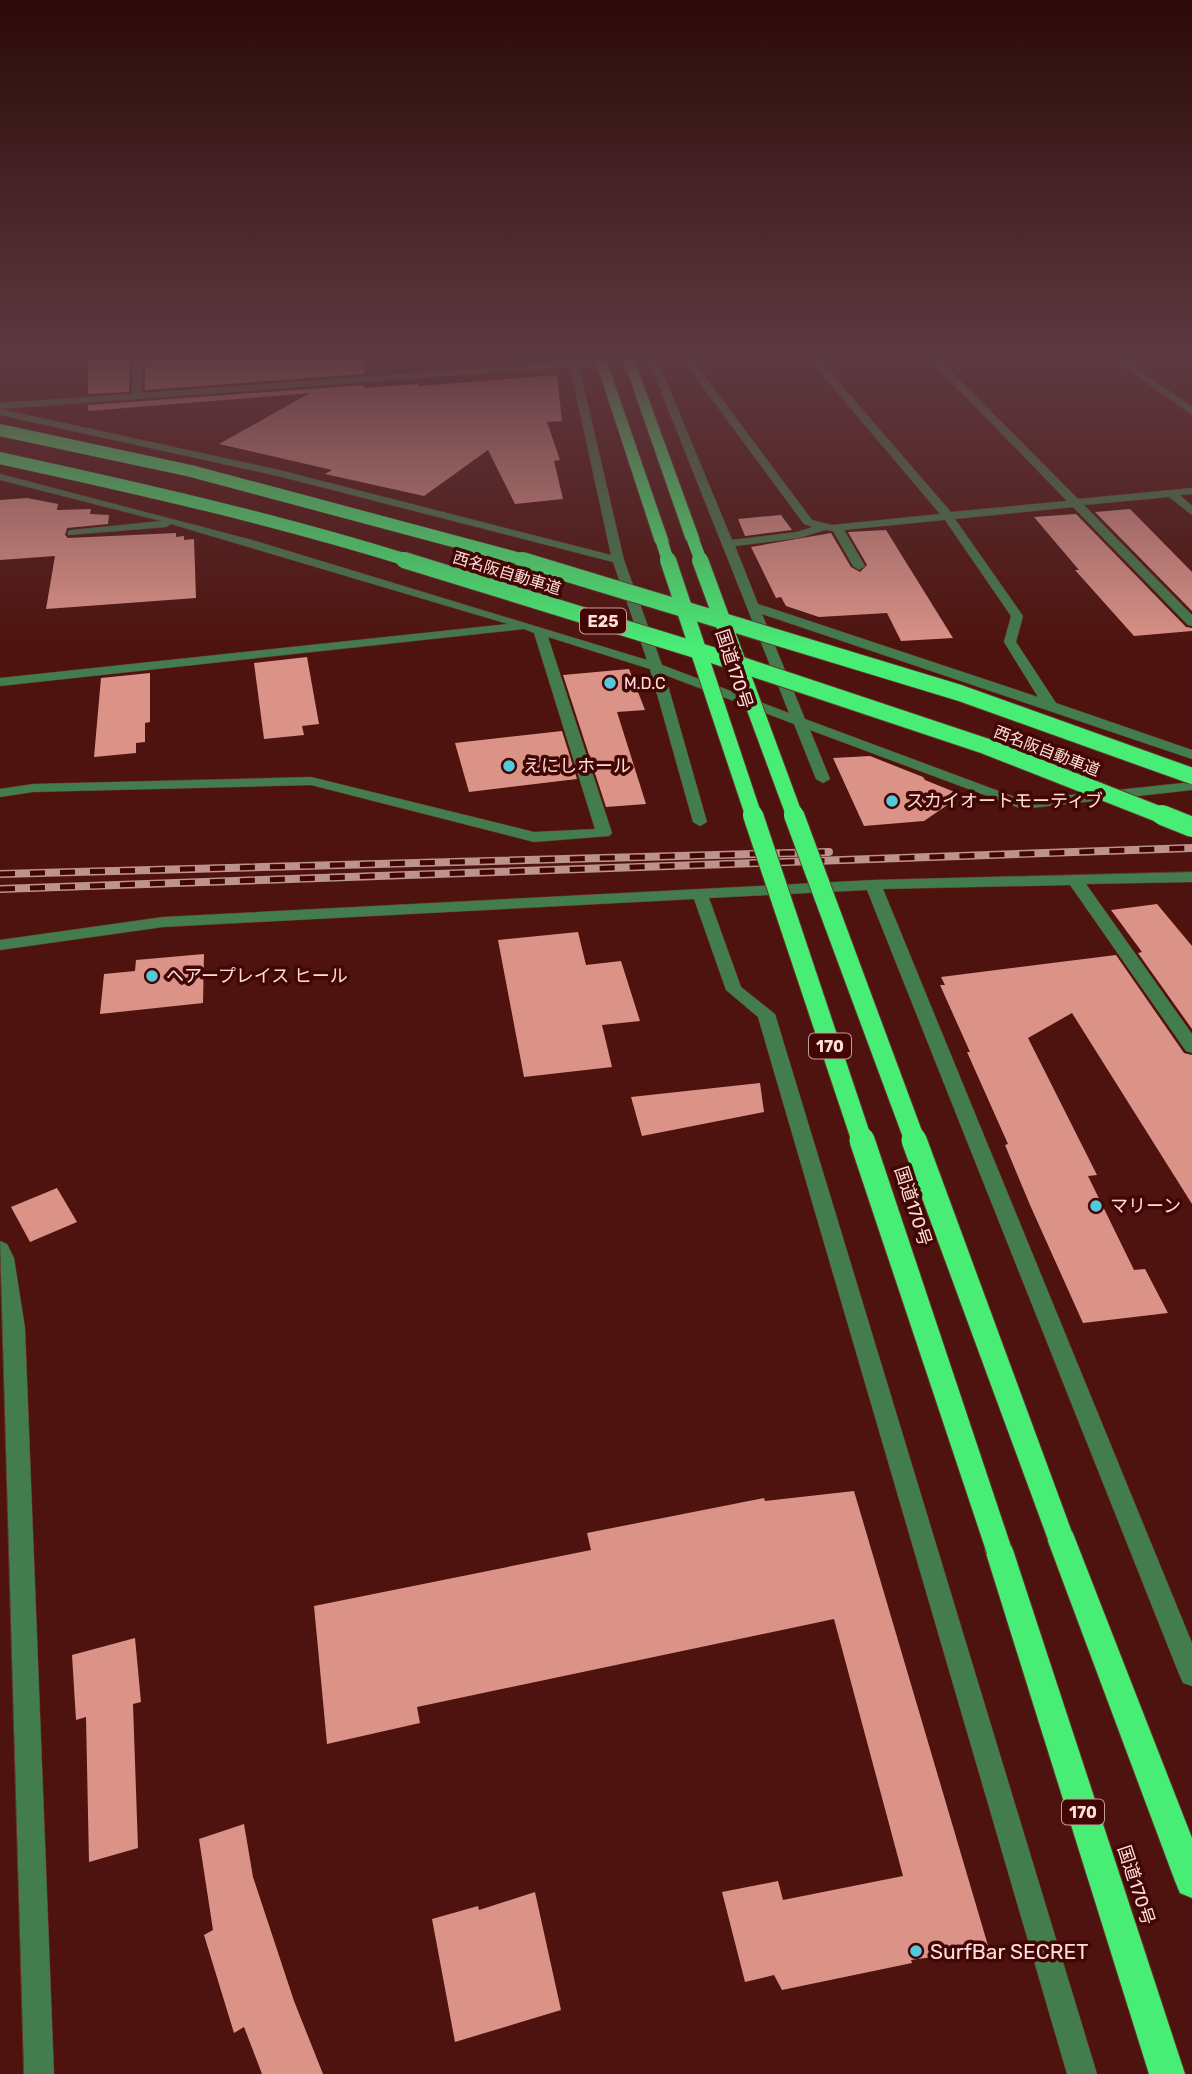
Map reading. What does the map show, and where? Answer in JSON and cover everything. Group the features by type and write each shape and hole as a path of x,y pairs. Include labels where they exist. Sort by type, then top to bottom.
{"highway":[{"name":"西名阪自動車道","path":"122,456 191,471 546,566 960,692 1192,776"},
{"name":"国道170号","path":"633,456 999,1550 1167,2074"},
{"name":"国道170号","path":"663,456 1060,1536 1192,1881"},
{"name":"西名阪自動車道","path":"0,458 174,496 341,540 712,655 985,746 1192,827"}],"street":[{"path":"200,456 279,473 618,560"},
{"path":"594,456 618,560 656,667 700,822"},
{"path":"690,456 823,779"},
{"path":"759,456 808,522 831,527 859,566"},
{"path":"897,456 948,516 1017,615 1010,642 1051,706"},
{"path":"1027,456 1192,622"},
{"path":"0,477 354,572 656,667 1022,805 1192,786"},
{"path":"726,544 799,535 831,527 1192,491"},
{"path":"1172,494 1192,512"},
{"path":"72,533 179,523"},
{"path":"751,606 1192,755"},
{"path":"0,682 533,629"},
{"path":"0,793 33,788 311,781 534,836 604,833 533,629"},
{"path":"0,945 163,922 873,885 1192,877"},
{"path":"1075,880 1192,1047"},
{"path":"873,885 1192,1674"},
{"path":"700,894 734,990 766,1014 1082,2074"},
{"path":"0,1249 4,1258 14,1328 39,2074"}],"building":[{"path":"270,456 480,456 424,496 325,474 332,470"},
{"path":"491,456 559,456 560,460 554,461 563,499 515,504"},
{"path":"27,498 58,504 57,510 91,509 90,514 109,515 108,524 67,528 65,535 68,538 176,533 176,537 184,536 184,540 194,539 196,598 46,609 55,556 0,560 0,500"},
{"path":"1130,509 1192,572 1192,611 1095,512"},
{"path":"1076,514 1186,627 1192,628 1192,631 1134,636 1075,570 1079,570 1034,517"},
{"path":"781,515 792,530 745,536 738,519"},
{"path":"886,530 953,638 901,641 887,613 819,617 786,606 781,597 776,598 751,547 831,533 851,567 860,572 867,565 848,532"},
{"path":"307,657 319,724 302,726 304,735 264,739 254,663"},
{"path":"629,669 645,710 617,712 646,804 606,807 563,675"},
{"path":"150,673 150,722 145,723 145,742 136,743 136,753 94,757 101,678"},
{"path":"562,731 577,779 469,792 455,743"},
{"path":"870,756 962,795 924,821 864,826 833,758"},
{"path":"1157,904 1192,946 1192,1029 1111,910"},
{"path":"578,932 586,965 621,961 640,1021 602,1025 612,1067 524,1077 498,940"},
{"path":"204,954 203,1003 100,1014 104,974 135,971 136,960"},
{"path":"1116,955 1184,1053 1192,1055 1192,1204 1072,1013 1028,1038 1097,1175 1088,1176 1134,1270 1145,1269 1168,1313 1083,1323 1030,1205 1005,1145 1008,1144 940,985 945,985 941,977"},
{"path":"760,1083 764,1112 642,1136 631,1097"},
{"path":"57,1188 77,1222 30,1242 11,1207"},
{"path":"854,1491 989,1949 911,1960 912,1963 782,1990 774,1975 745,1982 722,1892 778,1881 783,1900 903,1876 834,1619 417,1707 420,1723 327,1744 314,1606 591,1550 587,1533 764,1498 765,1501"},
{"path":"135,1638 141,1702 133,1704 138,1848 89,1862 86,1717 76,1720 72,1655"},
{"path":"244,1824 253,1877 294,2001 323,2074 262,2074 244,2027 234,2033 204,1935 213,1930 199,1839"},
{"path":"535,1892 561,2010 455,2042 432,1919 478,1906 479,1910"}],"railway":[{"path":"0,889 1192,848"},
{"path":"0,874 829,852"}],"place":[{"name":"M.D.C","path":"610,683"},
{"name":"えにしホール","path":"509,766"},
{"name":"スカイオートモーティブ","path":"892,801"},
{"name":"ヘアープレイス ヒール","path":"152,976"},
{"name":"マリーン","path":"1096,1206"},
{"name":"SurfBar SECRET","path":"916,1951"}]}
